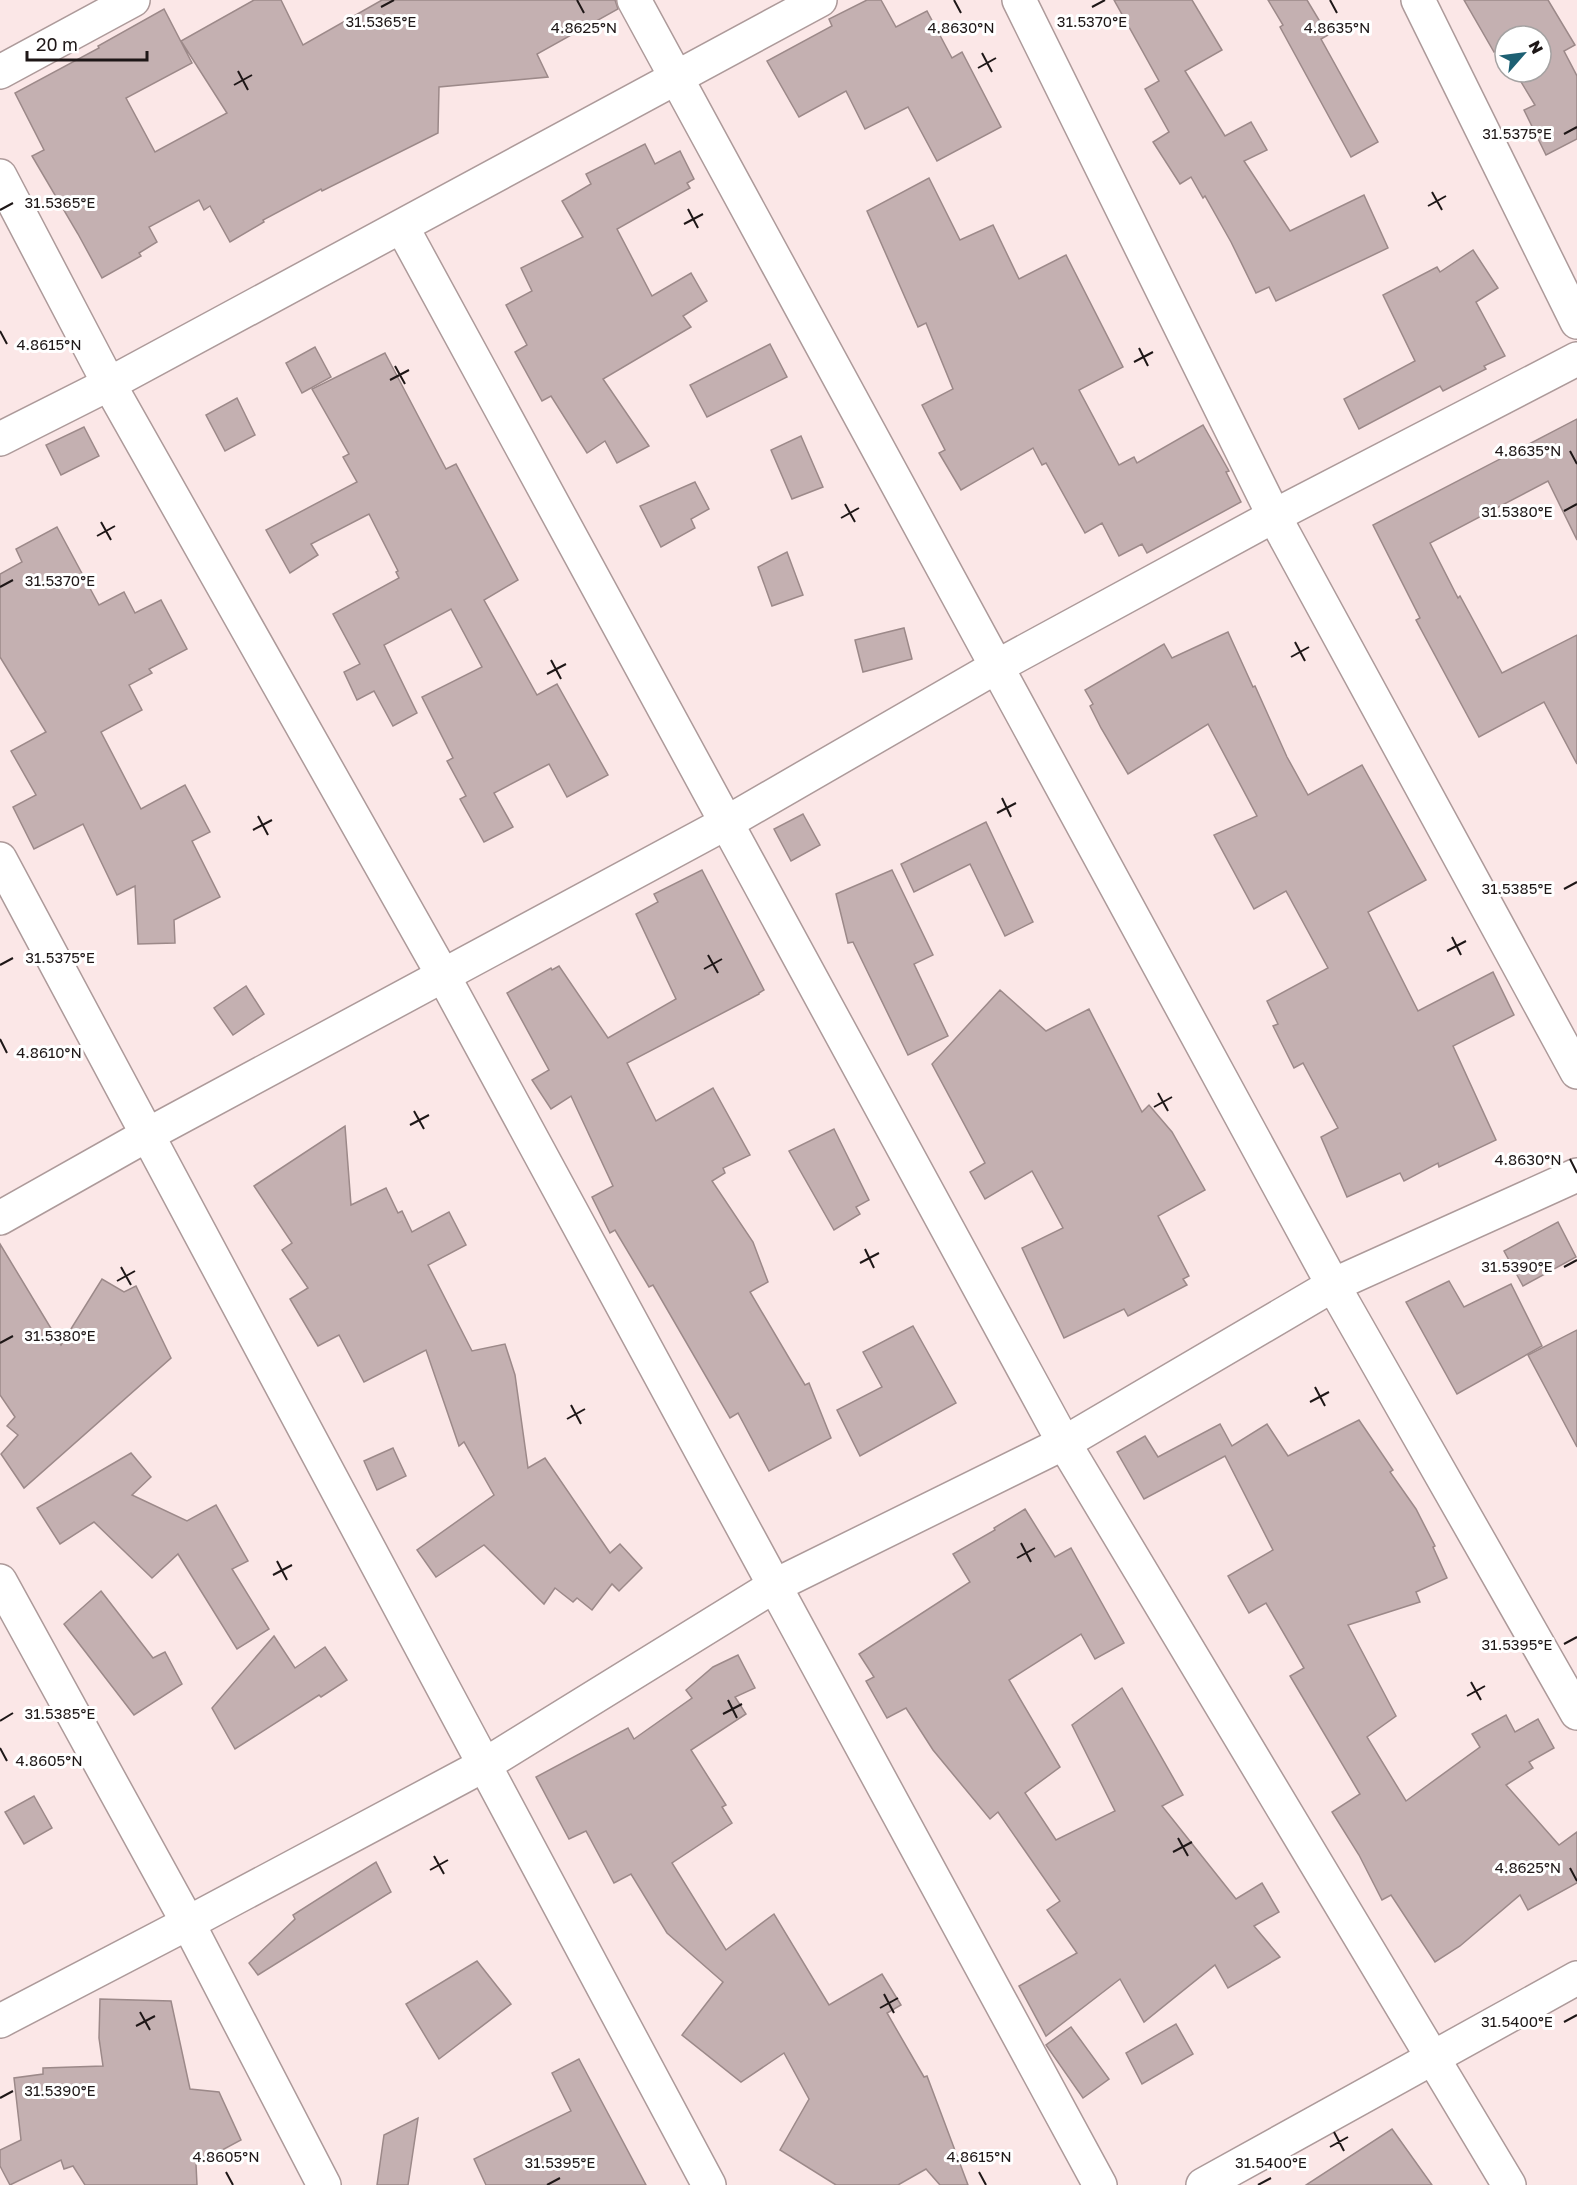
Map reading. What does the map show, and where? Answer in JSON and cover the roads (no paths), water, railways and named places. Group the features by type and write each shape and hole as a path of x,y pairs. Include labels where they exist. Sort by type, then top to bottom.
{"street":[{"path":"0,72 133,0"},
{"path":"634,0 1333,1285 1577,1713"},
{"path":"0,440 402,227 820,0"},
{"path":"1019,0 1274,516 1577,1072"},
{"path":"1418,0 1577,322"},
{"path":"0,176 109,384 444,977 1100,2185"},
{"path":"402,227 1064,1443 1509,2185"},
{"path":"0,1218 147,1135 726,823 996,667 1274,516 1577,359"},
{"path":"0,859 486,1764 709,2185"},
{"path":"0,2020 486,1764 774,1586 1064,1443 1333,1285 1577,1175"},
{"path":"0,1581 188,1923 324,2185"},
{"path":"1203,2185 1577,1978"}]}
